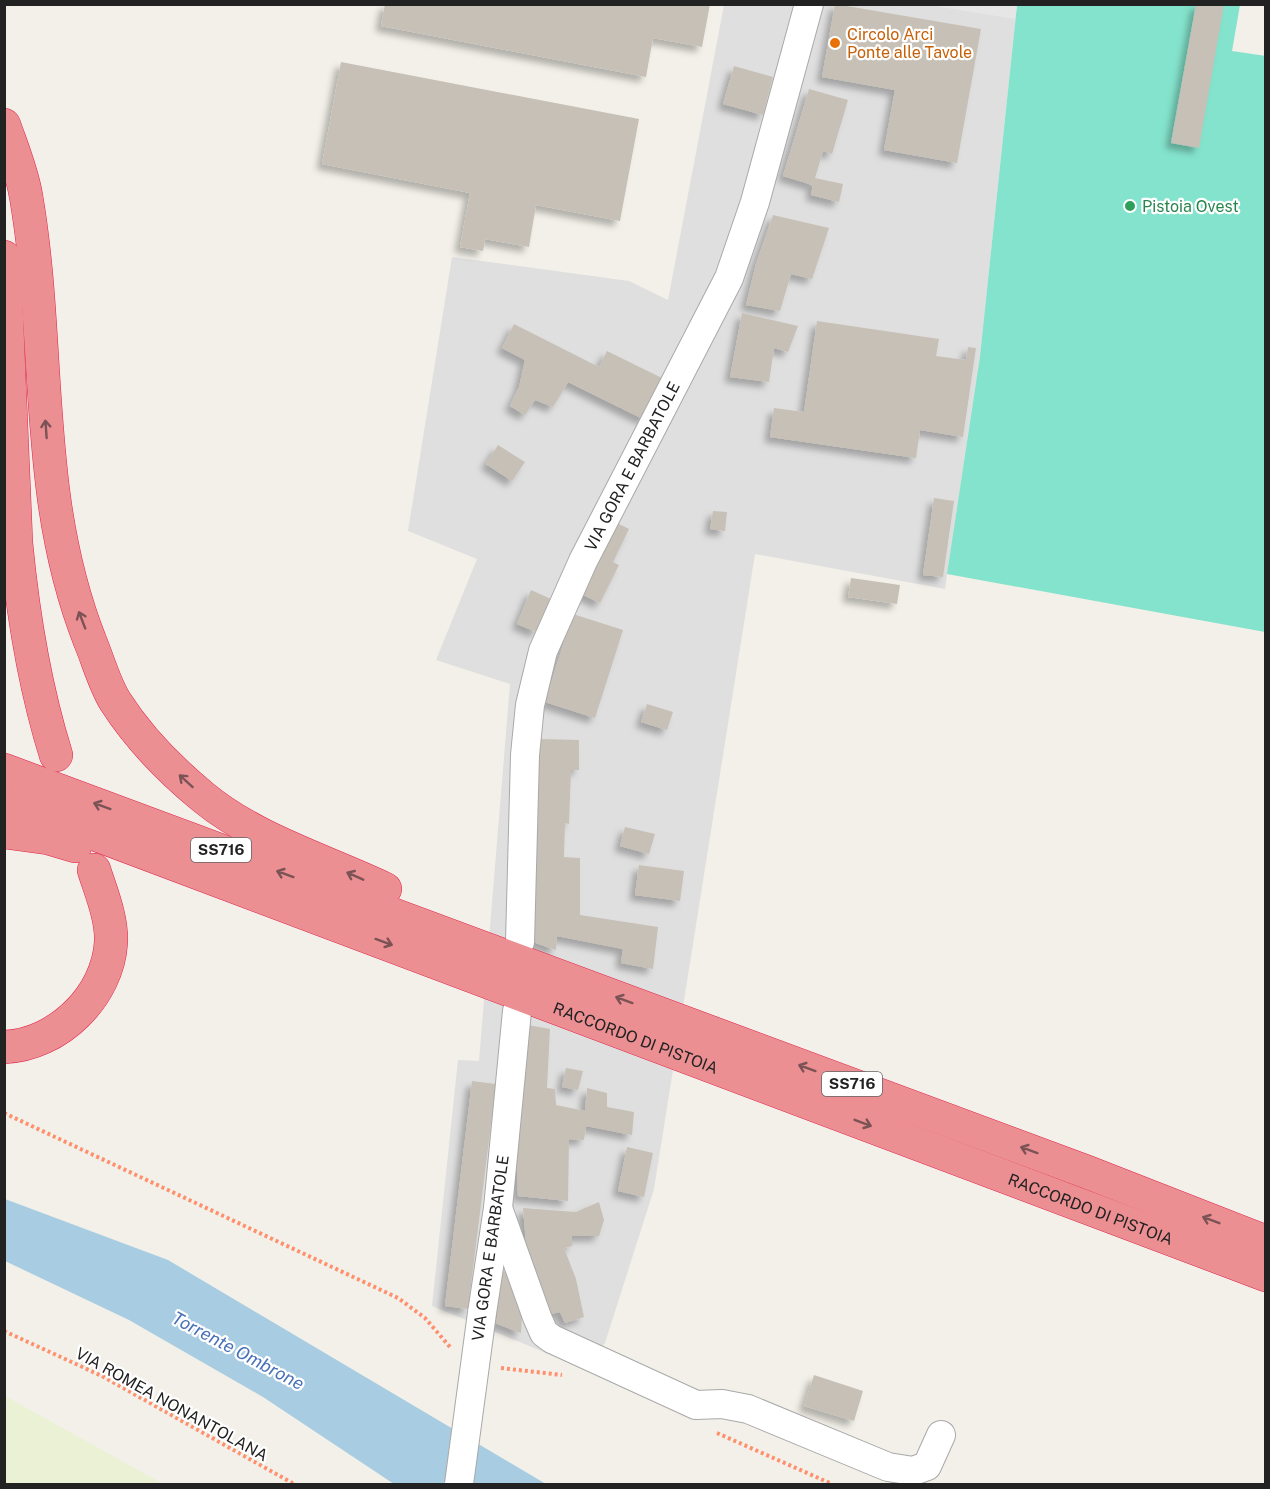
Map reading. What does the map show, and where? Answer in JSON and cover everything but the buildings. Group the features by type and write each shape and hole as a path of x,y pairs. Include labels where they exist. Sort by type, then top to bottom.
{"highway":[{"path":"4,125 26,193 33,243 47,449 56,525 79,613 114,699 138,733 204,798 279,842 403,898 438,930"},
{"path":"4,257 15,531 20,589 30,657 56,755"},
{"name":"RACCORDO DI PISTOIA","path":"4,770 1076,1167 1266,1242"},
{"name":"RACCORDO DI PISTOIA","path":"4,800 1266,1275"},
{"path":"4,832 48,838 132,862 211,877"},
{"path":"4,1047 29,1043 50,1035 79,1012 96,988 104,971 111,942 108,917 94,870"}],"street":[{"name":"VIA GORA E BARBATOLE","path":"520,942 525,755 530,705 543,651 583,561 729,278 755,202 809,4"},
{"name":"VIA GORA E BARBATOLE","path":"459,1485 498,1208 517,1011"},
{"path":"498,1208 537,1317 544,1333 552,1339 696,1405 722,1404 748,1409 888,1467 913,1471 927,1466 941,1435"}],"path":[{"path":"4,1113 398,1298 425,1318 457,1352"},
{"name":"VIA ROMEA NONANTOLANA","path":"4,1331 102,1376 294,1485"},
{"path":"497,1367 573,1376"},
{"path":"715,1432 832,1485"}],"shaded area":[{"path":"1017,4 1015,19 928,5"},
{"path":"724,5 1017,5 980,356 945,589 755,554 654,1189 605,1343 585,1369 432,1306 458,1060 479,1061 510,684 436,660 477,559 408,531 452,257 629,281 668,300"}],"green space":[{"name":"Pistoia Ovest","path":"1017,5 1240,5 1232,51 1266,56 1265,632 947,574 980,356"},
{"path":"5,1396 163,1484 5,1484"}],"water":[{"name":"Torrente Ombrone","path":"5,1199 168,1260 546,1484 394,1484 263,1397 129,1320 5,1261"}],"place":[{"name":"Circolo Arci Ponte alle Tavole","path":"835,43"},
{"name":"Pistoia Ovest","path":"1130,206"}]}
